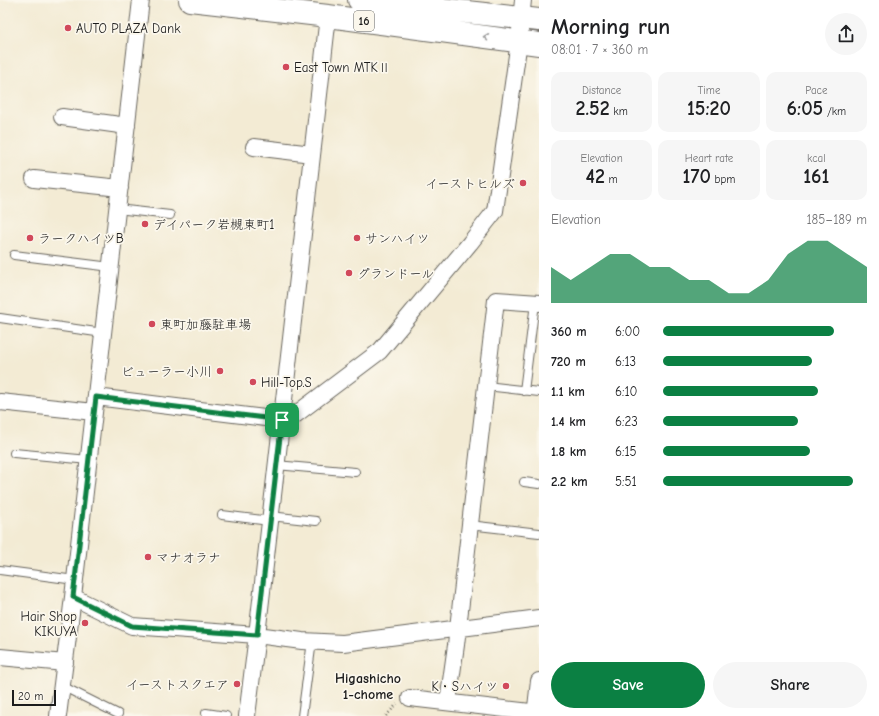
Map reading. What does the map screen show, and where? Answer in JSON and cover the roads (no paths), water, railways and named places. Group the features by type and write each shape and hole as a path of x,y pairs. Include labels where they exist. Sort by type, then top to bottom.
{"highway":[{"name":"16","path":"190,0 328,16 529,43"},
{"name":"16","path":"359,0 528,13"}],"street":[{"path":"58,716 89,460 141,0"},
{"path":"0,402 95,405 282,420 291,418 380,352 495,211 529,43 528,13"},
{"path":"247,716 328,16"},
{"path":"62,116 127,126"},
{"path":"254,147 312,154"},
{"path":"34,179 120,188"},
{"path":"448,702 496,300 537,303"},
{"path":"73,597 132,626 343,643 539,618"},
{"path":"0,656 65,663"},
{"path":"410,698 448,702 473,711 536,714 539,681"}],"lane":[{"path":"117,209 170,215"},
{"path":"14,255 110,267"},
{"path":"524,391 537,303"},
{"path":"0,318 103,333"},
{"path":"486,386 539,392"},
{"path":"14,453 89,460"},
{"path":"276,465 355,472"},
{"path":"524,482 539,484"},
{"path":"222,515 316,521"},
{"path":"469,525 539,533"},
{"path":"0,570 75,580"},
{"path":"302,716 312,641"},
{"path":"62,686 118,714"},
{"path":"206,714 226,716"}],"place":[{"name":"AUTO PLAZA Dank","path":"68,28"},
{"name":"East Town MTKⅡ","path":"286,67"},
{"name":"イーストヒルズ","path":"523,183"},
{"name":"デイパーク岩槻東町1","path":"145,224"},
{"name":"ラークハイツB","path":"30,238"},
{"name":"サンハイツ","path":"357,238"},
{"name":"グランドール","path":"349,273"},
{"name":"東町加藤駐車場","path":"152,324"},
{"name":"ビューラー小川","path":"220,371"},
{"name":"Hill-Top.S","path":"253,382"},
{"name":"マナオラナ","path":"148,557"},
{"name":"Hair Shop KIKUYA","path":"85,623"},
{"name":"イーストスクエア","path":"237,684"},
{"name":"K・Sハイツ","path":"506,686"}],"district":[{"name":"Higashicho 1-chome","path":"368,686"}]}
